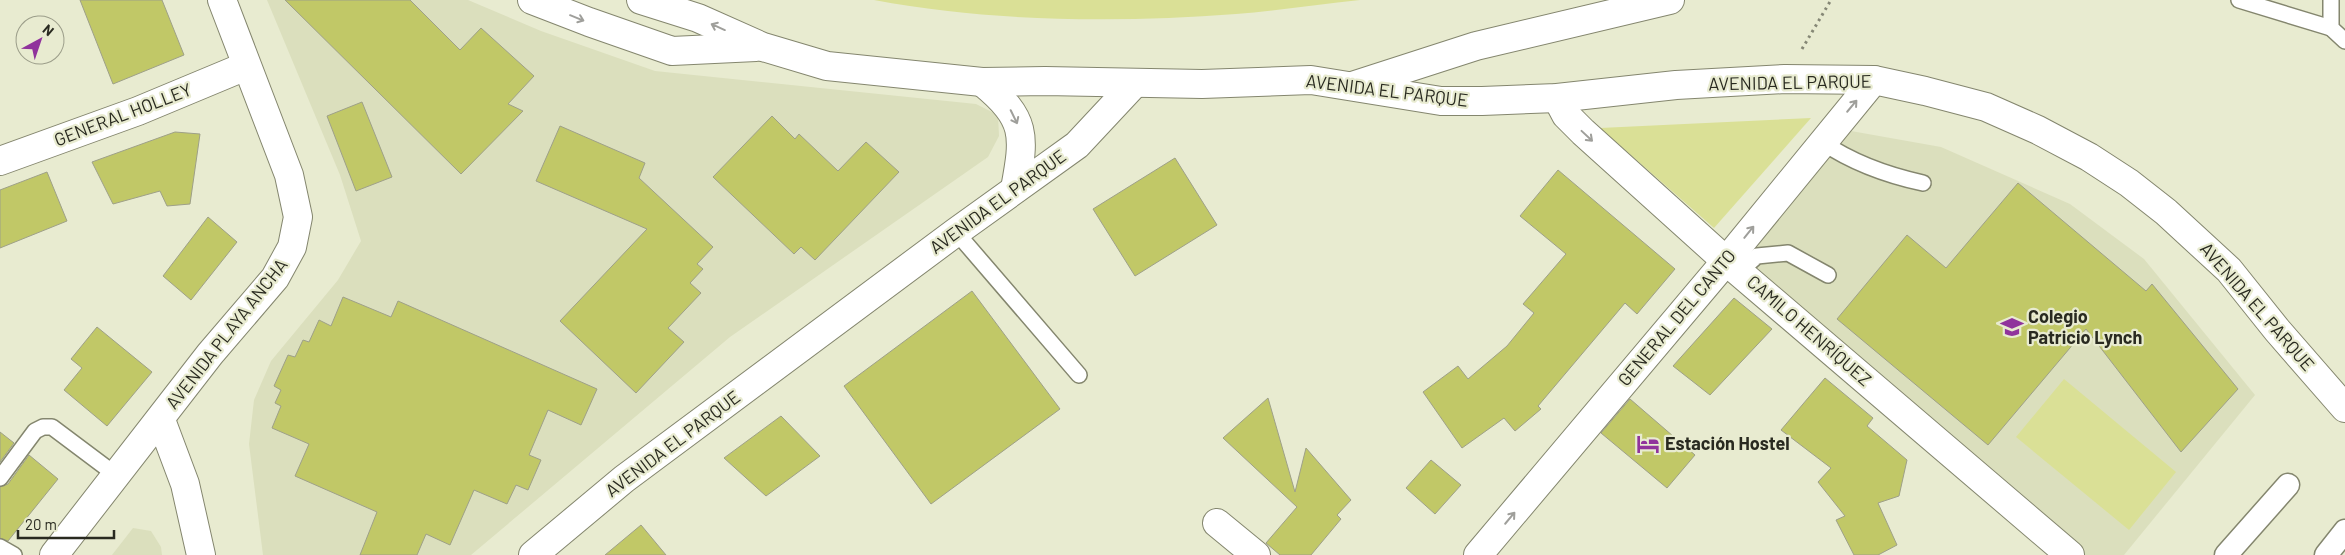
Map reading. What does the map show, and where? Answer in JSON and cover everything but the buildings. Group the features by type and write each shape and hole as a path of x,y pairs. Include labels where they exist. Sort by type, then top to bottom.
{"main road":[{"name":"AVENIDA PLAYA ANCHA","path":"54,555 161,420 210,354 275,278 292,247 298,217 289,175 222,0"},
{"path":"532,0 588,22 672,51 763,47"},
{"path":"641,0 698,18 763,47 827,66 982,82 1045,80 1134,84"},
{"path":"1352,86 1476,46 1670,0"},
{"name":"GENERAL HOLLEY","path":"0,161 138,111 246,66"},
{"name":"AVENIDA EL PARQUE","path":"533,555 624,480 956,232 1077,145 1134,84 1202,84 1287,80 1352,86 1441,101 1557,98 1676,85 1785,79 1874,80 1986,107 2038,130 2089,157 2129,183 2173,218 2228,270 2345,408"},
{"name":"GENERAL DEL CANTO","path":"1478,555 1732,266 1822,142 1874,80"},
{"path":"982,82 1005,100 1017,120 1022,147 1015,189"},
{"name":"CAMILO HENRÍQUEZ","path":"1557,98 1566,115 1583,132 1732,266 2070,555"},
{"path":"161,420 185,484 201,555"},
{"path":"1217,523 1256,555"}],"street":[{"path":"2226,555 2288,485"},
{"path":"2326,555 2345,531"}],"lane":[{"path":"2239,0 2331,28 2345,41"},
{"path":"2331,0 2331,28"},
{"path":"1822,142 1841,155 1888,175 1923,183"},
{"path":"956,232 1078,375"},
{"path":"1732,266 1757,256 1788,253 1828,275"},
{"path":"0,478 35,431 43,427 52,427 116,475"},
{"path":"0,547 14,555"}],"path":[{"path":"1785,79 1831,0"}],"shaded area":[{"path":"267,0 468,0 541,31 655,71 976,104 998,115 999,136 988,157 730,337 471,555 263,555 249,444 254,400 271,361 338,280 361,241 340,175"},
{"name":"Colegio Patricio Lynch","path":"1851,131 1941,147 2070,204 2144,259 2255,395 2124,555 2083,555 1739,252"},
{"path":"133,528 151,531 161,547 162,555 112,555"}],"green space":[{"path":"874,0 1360,0 1267,11 1191,17 1055,19 964,13"},
{"path":"1811,118 1714,228 1600,128"},
{"path":"2064,379 2176,472 2129,530 2016,437"}],"place":[{"name":"Colegio Patricio Lynch","path":"2012,327"},
{"name":"Estación Hostel","path":"1648,444"}]}
